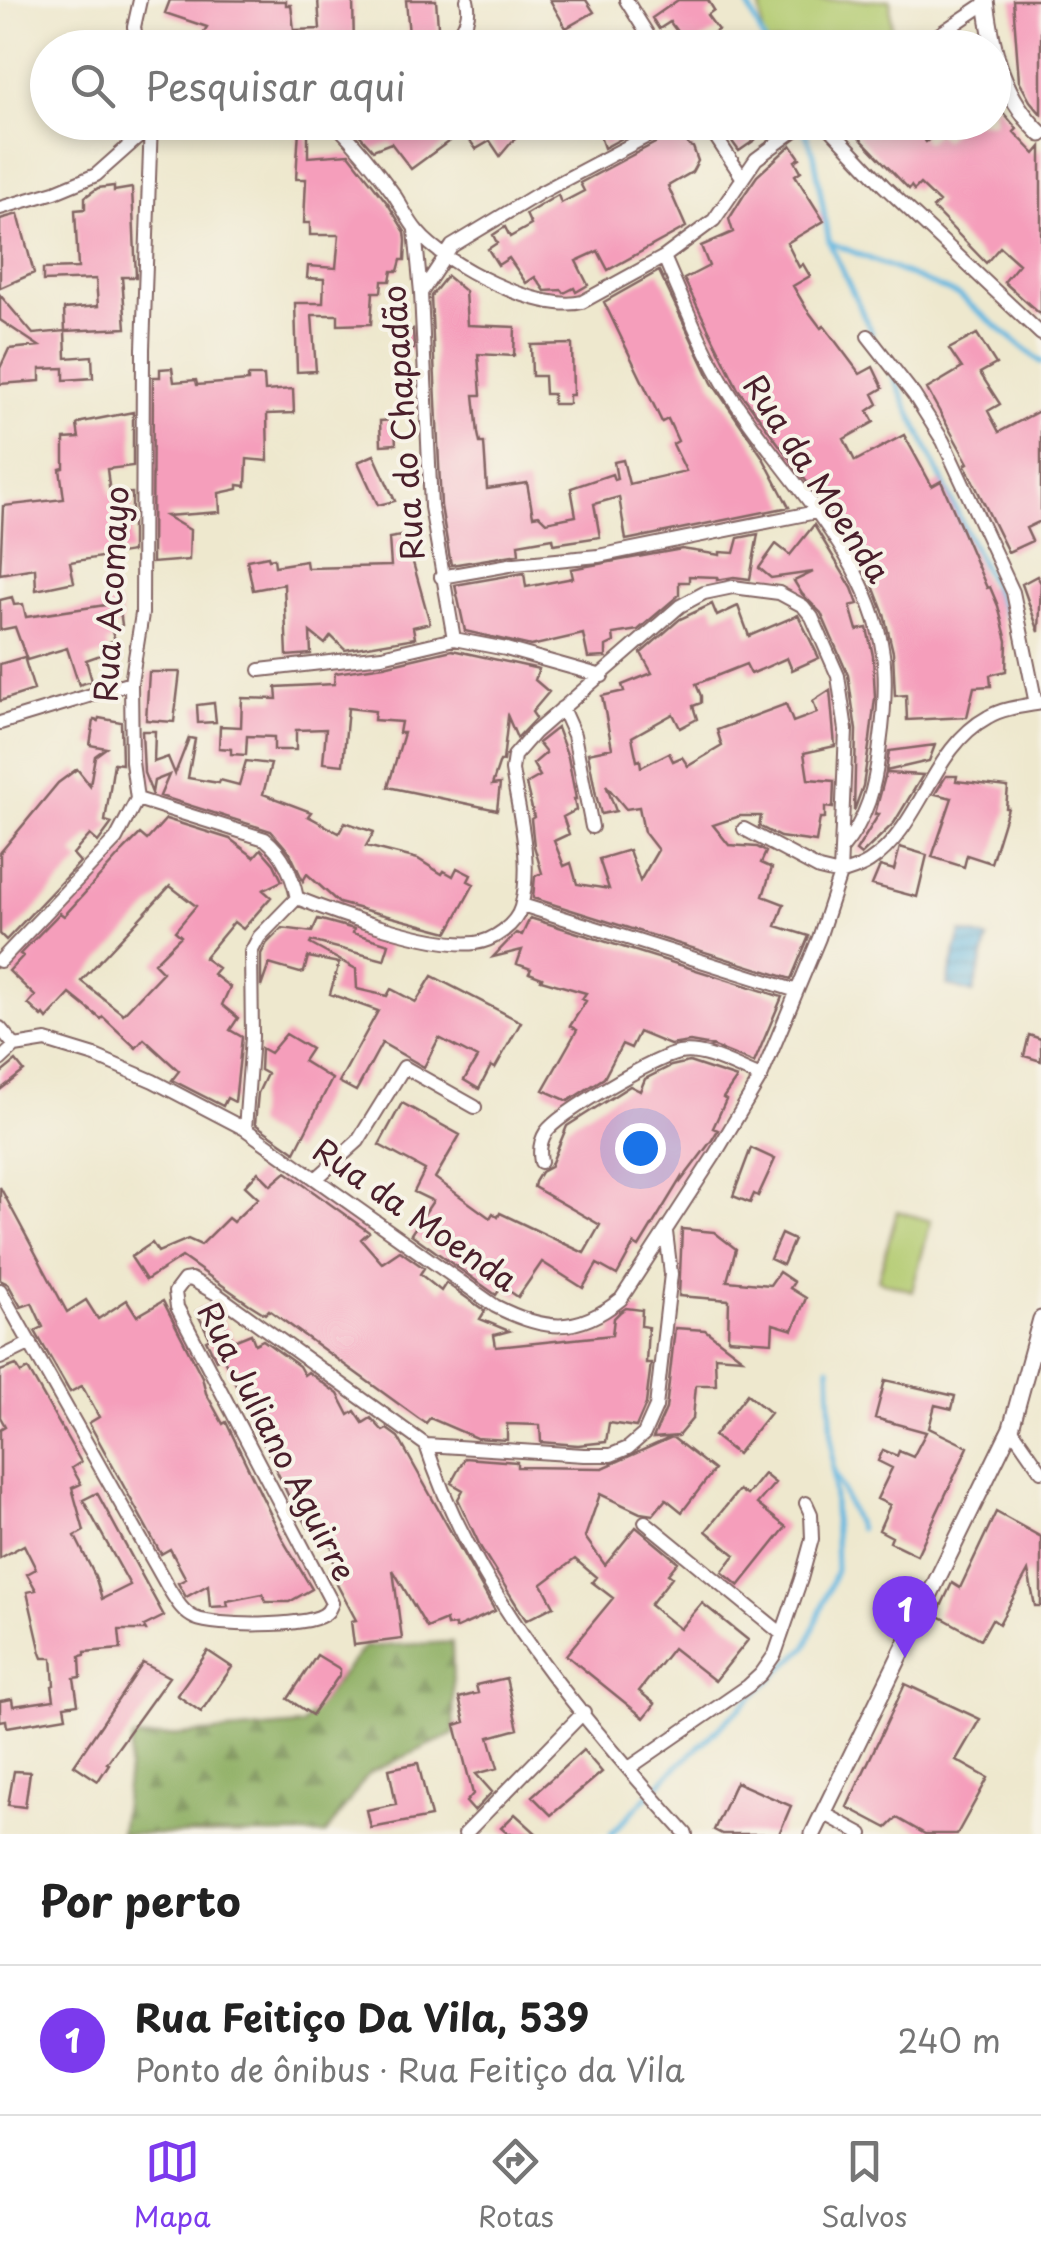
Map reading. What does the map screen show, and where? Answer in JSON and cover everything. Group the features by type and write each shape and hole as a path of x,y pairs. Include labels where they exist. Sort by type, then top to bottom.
{"street":[{"path":"135,30 140,0"},
{"path":"460,30 469,12 467,0"},
{"path":"626,0 645,30"},
{"path":"945,30 986,2 991,30"},
{"path":"1011,96 1041,134"},
{"path":"0,208 56,192 96,175 134,140"},
{"name":"Rua Acomayo","path":"137,799 132,773 131,683 142,614 142,349 149,140"},
{"path":"351,140 415,230 444,254 522,296 567,306 582,302 664,257 714,220 756,160 782,140"},
{"path":"421,293 444,254 472,233 640,140"},
{"path":"718,140 742,177"},
{"path":"841,140 884,186 1041,334"},
{"name":"Rua do Chapadão","path":"415,230 431,507 454,639"},
{"name":"Rua da Moenda","path":"664,257 703,345 731,396 816,512 872,612 883,654 884,720 867,812 840,850"},
{"path":"744,829 819,869 840,874 867,864 899,832 954,746 970,728 992,714 1039,704 1013,592 944,441 908,386 868,336"},
{"path":"441,577 515,564 606,555 816,512"},
{"name":"Rua da Moenda","path":"16,1046 46,1041 154,1081 245,1130 495,1306 538,1325 574,1325 600,1317 621,1299 761,1077 840,874 846,730 838,676 804,606 779,593 733,587 704,594 680,606 534,733 514,756 512,770 524,850 522,906"},
{"path":"260,670 356,661 454,639 602,676"},
{"path":"0,723 131,683"},
{"path":"562,708 574,735 592,827"},
{"path":"0,961 116,839 137,799 265,839 278,849 294,880 297,898"},
{"path":"297,898 416,935 461,944 497,935 511,924 522,906 797,992"},
{"path":"245,1130 252,1038 251,952 259,937 297,898"},
{"path":"0,1028 16,1046 0,1060"},
{"path":"540,1162 544,1136 560,1118 626,1078 679,1053 712,1057 761,1077"},
{"path":"317,1178 358,1140 404,1067 474,1107"},
{"path":"666,1232 670,1274 656,1407 644,1434 628,1448 611,1455 426,1444 450,1511 512,1622 682,1833"},
{"name":"Rua Juliano Aguirre","path":"31,1343 169,1590 195,1618 240,1623 313,1619 327,1612 332,1603 177,1308 174,1297 184,1280 191,1279 215,1293 426,1444"},
{"path":"0,1290 31,1343 0,1358"},
{"path":"813,1834 1011,1428 1041,1318"},
{"path":"1011,1428 1041,1471"},
{"path":"629,1768 762,1674 782,1634 812,1539 811,1514 806,1503"},
{"path":"645,1522 782,1634"},
{"path":"466,1834 584,1712"},
{"path":"824,1812 862,1834"}],"green space":[{"path":"760,0 890,0 892,30 762,30"},
{"path":"897,1211 931,1221 912,1291 878,1280"},
{"path":"452,1642 454,1734 369,1773 326,1834 120,1834 132,1739 302,1725 364,1647"}],"water":[{"path":"961,932 988,939 973,993 947,985"}],"building":[{"path":"170,0 286,1 286,5 291,5 294,30 205,30 207,27 165,13"},
{"path":"318,0 353,0 354,30 294,30 320,29"},
{"path":"406,0 436,0 438,30 409,30"},
{"path":"550,0 586,0 594,12 566,28"},
{"path":"678,0 708,0 714,10 707,15 718,30 676,30 670,22 659,29 652,18"},
{"path":"1013,0 1041,0 1041,114 1019,81"},
{"path":"1011,122 1017,129 1014,132 1035,154 1041,147 1041,315 1004,282 1019,264 1000,247 986,263 933,208 939,202 920,184 909,189 862,140 1011,140"},
{"path":"298,140 308,140 308,157 349,154 388,204 405,232 406,241 405,260 401,260 398,271 392,271 390,281 382,281 381,292 373,292 371,324 338,325 338,315 312,315 316,371 297,372 295,303 323,303 324,279 307,278 308,266 336,268 339,235 310,235 310,223 304,223 306,179 296,179"},
{"path":"364,140 451,140 411,169 391,143 373,150"},
{"path":"470,140 513,140 500,156 490,141 476,149"},
{"path":"601,140 619,140 604,148"},
{"path":"661,140 685,140 693,147 698,161 692,172 668,186 686,227 608,270 598,251 576,261 588,285 576,292 574,288 564,293 545,291 535,277 526,283 509,258 498,265 488,249 497,243 493,235 505,227 510,237 531,225 526,214 558,195 561,203 584,191 580,183"},
{"path":"731,140 755,140 739,151"},
{"path":"791,145 800,158 795,161 801,171 795,175 824,221 787,243 799,267 803,264 810,276 793,286 821,328 824,326 860,374 873,367 883,388 873,394 878,404 868,411 874,422 844,439 855,461 904,435 932,486 941,481 998,606 1007,641 1006,671 990,675 991,686 974,687 967,717 907,720 906,695 895,696 893,652 870,578 829,512 738,389 684,279 709,266 701,246 733,232 729,219 744,195 757,176"},
{"path":"114,186 114,191 132,188 136,277 122,277 126,328 65,331 64,309 98,306 96,279 43,281 43,269 78,268 75,210 85,209 85,197 98,188"},
{"path":"18,214 34,273 0,288 0,219"},
{"path":"659,271 712,383 762,456 789,507 626,540 619,497 594,504 600,537 554,544 553,538 518,544 519,554 451,565 441,506 431,296 447,276 465,291 467,325 515,327 514,356 478,354 481,395 474,395 478,433 480,443 484,443 487,489 527,483 533,516 539,515 546,522 576,516 571,488 612,474 617,479 614,462 623,460 629,484 686,471 673,444 678,441 668,419 662,422 604,302"},
{"path":"0,295 33,334 65,331 66,358 92,356 93,378 64,380 64,368 40,369 40,381 0,384 0,368 9,349 39,346 0,320"},
{"path":"403,318 405,333 413,329 414,349 407,352 405,359 391,327"},
{"path":"977,334 996,364 980,373 1000,404 988,411 999,432 1041,410 1041,521 1026,528 1032,541 1008,552 965,465 968,463 927,389 962,368 949,349"},
{"path":"572,344 573,395 569,395 569,404 553,404 553,394 545,394 544,376 532,376 531,345"},
{"path":"172,368 174,382 196,380 197,385 264,376 265,391 293,389 294,413 267,414 268,461 247,459 246,486 219,493 220,512 166,516 190,530 189,560 152,563 153,377 160,377 160,369"},
{"path":"133,412 133,466 107,469 110,494 132,493 132,552 70,562 74,582 36,590 35,568 0,574 3,506 64,499 60,469 64,468 64,439 79,438 77,425 82,422"},
{"path":"394,420 396,444 381,445 380,421"},
{"path":"374,455 395,501 378,505 358,462"},
{"path":"814,525 852,588 858,604 850,606 857,630 867,628 873,656 875,698 870,740 863,786 854,811 856,730 848,675 821,613 794,581 813,572 771,578 759,568 776,544 790,555"},
{"path":"413,534 416,559 412,559 430,623 413,627 415,638 345,650 331,636 325,644 310,632 311,654 287,656 284,584 253,590 247,560 268,556 274,558 275,566 306,561 307,568 391,566 389,538"},
{"path":"758,534 750,579 689,576 689,582 679,582 679,595 638,630 613,634 614,642 606,646 606,657 588,658 583,634 531,646 465,631 455,585 524,573 526,587 573,578 571,569 682,549 720,555 734,553 738,538"},
{"path":"1037,576 1041,583 1039,632 1022,584"},
{"path":"12,597 14,605 23,604 26,617 119,603 122,625 111,628 115,640 106,643 109,652 86,660 92,681 79,685 67,648 27,660 15,627 0,630 0,600"},
{"path":"712,604 717,616 738,606 749,636 798,615 819,658 792,670 787,658 751,674 746,664 696,684 701,696 701,703 693,706 697,719 680,728 673,714 632,737 637,761 640,760 641,767 669,753 673,761 682,757 688,766 722,746 717,730 786,704 793,722 817,713 813,701 830,690 835,746 804,753 808,779 834,781 833,808 825,807 816,842 780,837 759,826 761,816 740,816 713,825 729,845 757,847 766,852 761,863 772,868 763,896 784,904 776,926 809,936 791,979 533,898 535,876 542,873 534,846 534,817 526,784 540,776 533,764 546,753 538,743 557,728 568,757 576,799 576,810 563,817 569,834 554,841 564,866 571,863 577,884 609,889 599,859 629,850 640,881 658,850 644,832 639,807 626,809 606,785 616,811 601,814 596,795 588,753 612,748 602,696 624,691 622,685 652,673 641,653 680,619"},
{"path":"452,650 539,669 535,680 549,692 532,712 536,718 517,738 508,717 503,761 492,785 500,784 497,810 388,787 404,733 399,733 401,722 374,720 375,711 348,708 343,765 323,763 326,729 296,730 296,750 274,750 274,737 247,736 246,755 219,748 220,726 241,727 242,698 277,699 276,687 334,684 335,673"},
{"path":"24,657 34,690 0,701 0,664"},
{"path":"149,672 180,672 174,722 146,720"},
{"path":"214,703 216,722 198,723 197,705"},
{"path":"94,720 121,722 122,764 114,763 105,821 112,823 98,842 90,835 73,854 80,862 6,940 0,934 0,853 58,783 77,769 90,785 95,756 106,748 90,745"},
{"path":"142,731 155,731 154,762 168,757 175,774 189,738 195,739 188,778 239,785 246,761 271,764 263,794 311,812 308,816 339,833 345,822 374,832 366,846 418,859 442,874 444,871 453,876 457,868 471,875 468,881 474,884 448,932 339,903 307,874 303,881 290,853 271,831 160,796 169,775 154,781 152,793 144,773"},
{"path":"935,745 929,761 886,771 889,751"},
{"path":"886,773 923,775 894,823 861,855 856,851 879,814 875,814"},
{"path":"946,776 957,776 956,781 1008,787 1008,808 991,863 967,855 964,867 932,857 952,798 935,794"},
{"path":"166,819 230,839 254,857 261,849 282,881 263,890 271,897 243,929 234,922 204,958 218,968 213,974 230,987 222,1005 238,1018 230,1030 242,1037 235,1102 227,1098 223,1106 172,1080 179,1071 144,1039 136,1048 103,1017 70,994 47,1019 42,1017 28,1004 35,996 9,971 23,956 20,954 60,913 64,916 140,834 147,840","holes":["170,886 196,906 175,931 181,936 154,963 163,972 123,1014 81,981"]},
{"path":"900,847 927,855 917,897 872,885 880,866 894,870"},
{"path":"530,918 782,997 754,1063 712,1046 690,1042 670,1045 639,1032 631,1048 622,1044 604,1078 568,1101 543,1090 577,1030 570,1026 586,1001 582,999 586,993 529,973 531,969 517,964 522,950 493,957 516,933 522,935"},
{"path":"318,919 389,944 384,960 311,941 310,944 356,969 357,989 387,996 391,989 416,1002 432,976 521,1022 479,1089 464,1080 477,1058 439,1038 424,1067 382,1043 356,1091 339,1082 378,1011 330,994 339,963 308,957 304,972 300,973 269,964 261,987 261,954 267,943 282,928 312,932"},
{"path":"286,1034 311,1049 303,1061 332,1079 295,1152 255,1124 258,1093 267,1074 260,1070 261,1048 270,1053"},
{"path":"1029,1035 1041,1039 1041,1061 1024,1056"},
{"path":"16,1061 24,1071 0,1090 0,1074"},
{"path":"689,1062 737,1078 723,1098 726,1100 713,1128 718,1130 712,1140 681,1178 639,1247 634,1244 617,1275 597,1264 583,1288 542,1262 518,1297 502,1286 496,1295 411,1234 433,1201 414,1192 425,1170 379,1145 402,1103 460,1135 435,1178 490,1218 493,1213 498,1217 500,1213 584,1253 600,1225 534,1187 535,1182 550,1167 567,1126 630,1086 640,1091 645,1079"},
{"path":"751,1148 775,1159 758,1196 754,1194 750,1203 733,1196"},
{"path":"258,1172 271,1185 286,1172 369,1232 361,1239 382,1263 400,1251 424,1268 420,1274 441,1291 446,1283 485,1311 480,1319 509,1331 494,1335 496,1347 612,1335 614,1318 620,1312 626,1308 642,1310 641,1326 648,1327 646,1363 651,1363 646,1404 636,1427 609,1423 606,1442 578,1445 541,1442 540,1425 507,1424 507,1440 476,1438 430,1418 426,1423 269,1310 265,1314 182,1257 146,1280 131,1257 152,1243 158,1252 188,1239 201,1245 228,1218 233,1222 258,1198 245,1186"},
{"path":"0,1187 67,1312 86,1300 98,1319 127,1300 137,1316 163,1301 202,1377 206,1393 223,1424 226,1422 284,1542 312,1589 289,1602 266,1602 263,1594 227,1601 228,1606 210,1607 208,1585 186,1597 178,1583 186,1579 170,1549 161,1554 89,1423 99,1417 82,1386 70,1392 35,1331 43,1327 32,1303 21,1307 8,1284 0,1280"},
{"path":"682,1229 714,1232 736,1249 727,1281 770,1285 779,1272 794,1282 790,1288 806,1298 793,1330 773,1324 772,1342 728,1339 729,1300 679,1296"},
{"path":"781,1234 794,1240 783,1265 770,1259"},
{"path":"212,1303 234,1341 251,1334 255,1344 263,1340 299,1366 304,1375 308,1372 338,1394 349,1415 355,1411 363,1423 371,1418 383,1431 387,1429 398,1437 495,1611 455,1629 455,1625 447,1626 446,1620 427,1628 393,1570 402,1639 354,1645 351,1621 356,1620 332,1575 338,1572 332,1557 336,1554 319,1524 310,1530 297,1514 223,1357 216,1360 206,1340 210,1338 196,1311"},
{"path":"675,1328 705,1330 742,1358 715,1356 716,1385 696,1385 693,1418 678,1436 653,1438 666,1409"},
{"path":"16,1365 21,1373 28,1369 81,1462 72,1468 81,1484 72,1488 84,1531 75,1536 102,1599 130,1585 83,1500 97,1493 164,1616 144,1626 146,1630 119,1630 121,1649 85,1652 80,1656 81,1677 74,1678 78,1704 64,1706 66,1717 7,1727 6,1720 0,1721 0,1701 12,1699 13,1706 54,1700 52,1658 43,1658 41,1653 27,1592 36,1590 27,1574 36,1569 24,1545 0,1558 0,1429 5,1426 0,1417 0,1371"},
{"path":"885,1380 955,1396 952,1409 935,1405 929,1428 968,1447 917,1555 890,1542 892,1537 879,1530 890,1505 877,1499 892,1468 878,1461 883,1450 913,1457 926,1432 875,1418"},
{"path":"747,1394 770,1413 737,1454 714,1436"},
{"path":"672,1437 714,1470 682,1512 666,1499 653,1515 640,1513 600,1494 585,1537 605,1565 636,1527 678,1562 668,1574 672,1577 650,1605 680,1629 702,1603 748,1640 715,1681 673,1648 639,1691 655,1704 644,1718 566,1655 613,1598 592,1582 596,1577 575,1559 542,1584 554,1606 526,1620 481,1548 458,1499 463,1490 451,1483 465,1458 517,1462 517,1467 603,1468"},
{"path":"764,1474 775,1483 757,1504 786,1527 739,1586 722,1572 735,1555 706,1531 739,1490 747,1495"},
{"path":"996,1512 1041,1537 1041,1606 1035,1606 1028,1571 999,1624 992,1619 981,1639 937,1615 952,1583 960,1588"},
{"path":"208,1651 232,1667 201,1712 177,1695"},
{"path":"317,1655 340,1669 340,1674 312,1715 288,1699"},
{"path":"143,1663 169,1677 98,1781 74,1765"},
{"path":"506,1678 518,1729 489,1737 498,1768 476,1774 492,1792 474,1811 466,1802 473,1794 455,1725 465,1722 459,1698 478,1693 476,1685"},
{"path":"905,1684 980,1719 956,1760 988,1778 957,1834 925,1834 897,1818 887,1828 847,1807"},
{"path":"583,1750 602,1772 551,1815 532,1796"},
{"path":"418,1763 431,1817 371,1828 367,1810 396,1804 389,1769"},
{"path":"14,1771 30,1772 25,1807 8,1805"},
{"path":"736,1782 791,1806 779,1834 722,1834 714,1830"},
{"path":"515,1814 537,1834 508,1834 501,1828"}],"waterway":[{"path":"746,0 759,30"},
{"path":"808,140 829,242 958,295 1041,362"},
{"path":"829,242 872,333"},
{"path":"892,374 1006,616"},
{"path":"829,1367 833,1469 859,1529"},
{"path":"611,1834 666,1777 807,1646 836,1570 833,1469"}],"place":[{"name":"Rua Feitiço Da Vila, 539","path":"905,1658"}]}
